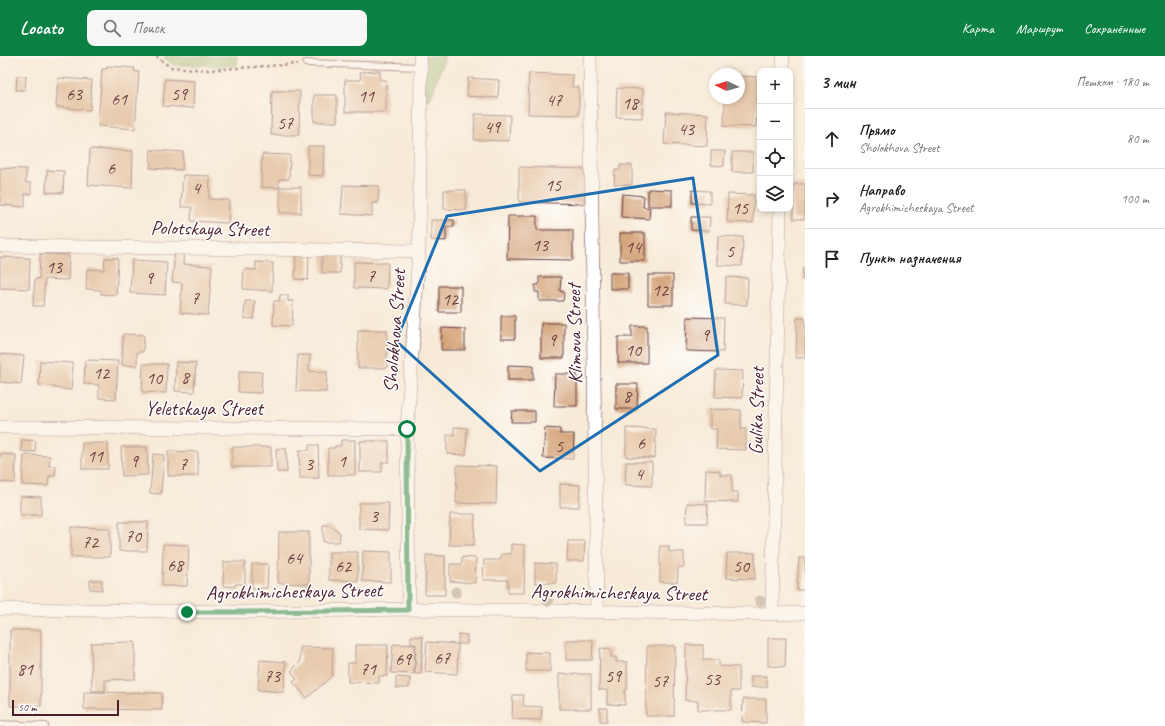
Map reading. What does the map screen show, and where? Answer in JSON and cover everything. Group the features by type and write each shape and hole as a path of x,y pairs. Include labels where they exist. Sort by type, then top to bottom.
{"street":[{"name":"Klimova Street","path":"590,56 597,611"},
{"path":"783,56 783,68"},
{"name":"Sholokhova Street","path":"408,610 407,429 419,250 420,61"},
{"name":"Gulika Street","path":"772,614 780,212"},
{"name":"Polotskaya Street","path":"0,246 419,250"},
{"name":"Yeletskaya Street","path":"0,427 407,429"},
{"name":"Agrokhimicheskaya Street","path":"0,609 243,612 408,610 772,614 805,613"}],"lane":[{"path":"306,64 420,61"},
{"path":"0,724 45,726"}],"path":[{"path":"156,56 170,67 208,70 306,64"}],"highlighted area":[{"path":"693,178 718,355 540,471 396,341 447,216"}],"green space":[{"path":"163,56 237,56 237,66 173,65"},
{"path":"420,56 445,56 431,98 417,103"}],"building":[{"path":"107,66 135,68 134,71 139,72 135,129 98,126 102,69 107,69"},
{"path":"380,71 380,80 386,80 386,112 345,112 345,80 361,80 360,72"},
{"path":"529,73 573,75 572,87 579,87 579,115 528,114"},
{"path":"17,76 26,76 25,90 16,90"},
{"path":"745,76 757,77 756,127 724,126 725,104 745,104"},
{"path":"58,78 92,80 90,110 56,107"},
{"path":"468,78 499,80 498,98 467,96"},
{"path":"165,79 194,81 193,108 163,106"},
{"path":"617,88 643,89 642,118 616,117"},
{"path":"272,91 300,91 299,135 271,135"},
{"path":"314,95 337,95 337,122 314,122"},
{"path":"666,112 708,114 707,146 664,144"},
{"path":"475,114 510,115 509,141 474,140"},
{"path":"308,146 324,146 323,176 308,175"},
{"path":"90,149 133,151 132,188 88,185"},
{"path":"151,150 183,152 182,170 150,168"},
{"path":"711,151 725,151 724,166 711,165"},
{"path":"732,152 753,152 753,172 732,172"},
{"path":"262,154 290,155 289,179 279,179 279,188 261,187"},
{"path":"620,165 632,165 632,185 614,184 615,170 620,170"},
{"path":"519,167 587,169 587,204 519,202"},
{"path":"0,168 26,169 26,183 31,183 31,194 25,194 25,207 0,205"},
{"path":"47,170 64,171 63,193 46,192"},
{"path":"183,175 210,176 209,199 229,200 228,223 191,221 192,207 181,207"},
{"path":"794,184 805,184 805,219 793,219"},
{"path":"343,185 379,186 378,203 372,203 372,216 341,214"},
{"path":"280,187 301,187 301,213 280,213"},
{"path":"648,189 672,190 672,206 648,206"},
{"path":"444,190 466,190 466,210 444,209"},
{"path":"692,190 710,191 710,204 692,203"},
{"path":"622,194 644,196 643,207 650,208 649,219 621,217"},
{"path":"728,194 754,195 753,223 727,222"},
{"path":"508,216 537,216 537,230 573,230 573,260 507,259"},
{"path":"691,217 710,217 709,231 691,230"},
{"path":"431,220 454,220 454,227 446,227 446,241 431,240"},
{"path":"620,233 645,233 645,261 620,261"},
{"path":"718,236 743,237 742,266 717,265"},
{"path":"175,251 184,252 183,264 212,266 208,315 180,313 182,283 172,282"},
{"path":"296,251 309,251 308,280 295,279"},
{"path":"322,253 340,253 340,273 322,273"},
{"path":"40,254 69,255 68,280 45,279 43,306 33,306 35,279 39,279"},
{"path":"0,257 30,258 29,289 0,288"},
{"path":"105,258 118,258 116,295 101,294 101,290 86,289 87,269 104,270"},
{"path":"132,260 167,262 165,295 130,293"},
{"path":"256,262 273,263 272,291 243,289 244,269 256,270"},
{"path":"354,262 388,263 387,289 354,288"},
{"path":"803,268 805,268 805,280 802,280"},
{"path":"610,273 628,273 628,289 610,289"},
{"path":"648,275 673,275 673,305 648,305"},
{"path":"539,277 561,277 560,291 564,292 563,301 539,301 539,292 535,292 535,285 539,285"},
{"path":"726,277 748,278 747,305 725,304"},
{"path":"439,286 461,286 461,312 439,312"},
{"path":"280,295 288,295 288,301 293,301 292,326 273,325 274,301 279,301"},
{"path":"245,301 255,301 254,319 244,318"},
{"path":"501,316 515,316 515,339 501,339"},
{"path":"687,317 724,318 723,352 686,351"},
{"path":"797,318 805,318 805,358 796,358"},
{"path":"541,323 564,323 564,358 541,358"},
{"path":"632,326 647,326 647,363 618,363 618,337 632,337"},
{"path":"442,328 465,329 465,350 441,350"},
{"path":"358,330 387,330 387,368 358,368"},
{"path":"123,334 144,335 143,352 137,352 137,366 122,365"},
{"path":"0,354 24,356 21,384 0,382"},
{"path":"298,355 310,355 309,371 327,372 326,392 296,391"},
{"path":"85,360 118,361 116,399 99,398 99,385 84,384"},
{"path":"40,361 73,363 71,390 54,388 54,386 39,385"},
{"path":"176,362 196,363 194,392 175,391"},
{"path":"143,364 167,364 166,393 142,392"},
{"path":"508,365 533,366 533,380 508,380"},
{"path":"716,370 743,371 742,398 715,397"},
{"path":"239,371 262,372 261,393 238,392"},
{"path":"555,374 577,374 577,406 554,406"},
{"path":"616,384 638,384 637,409 616,409"},
{"path":"710,409 741,410 741,429 746,429 746,450 716,449 717,429 710,429"},
{"path":"512,411 535,411 535,422 511,422"},
{"path":"454,427 467,428 466,455 447,454 447,435 454,435"},
{"path":"545,428 560,429 560,434 574,434 573,459 543,458"},
{"path":"626,428 656,429 655,458 626,457"},
{"path":"22,440 36,441 35,452 21,451"},
{"path":"341,440 355,440 355,475 328,475 328,448 341,446"},
{"path":"360,441 389,441 389,462 382,462 382,472 360,472"},
{"path":"82,443 108,443 108,469 82,469"},
{"path":"309,445 318,445 319,478 300,478 299,450 309,450"},
{"path":"121,447 147,447 148,475 122,476"},
{"path":"232,447 271,447 271,467 232,467"},
{"path":"286,448 287,472 277,472 276,449"},
{"path":"168,451 198,452 198,476 168,476"},
{"path":"0,454 16,455 15,483 0,482"},
{"path":"153,454 164,455 161,494 150,493"},
{"path":"24,455 50,456 49,466 56,466 55,476 49,476 48,486 22,485"},
{"path":"626,462 652,462 652,486 625,485"},
{"path":"457,465 497,466 496,504 456,503"},
{"path":"706,470 720,471 720,475 732,475 732,492 738,492 738,502 705,501"},
{"path":"560,484 580,485 579,507 560,507"},
{"path":"20,496 41,497 41,515 20,515"},
{"path":"359,503 389,503 388,530 359,529"},
{"path":"687,503 708,504 707,523 686,523"},
{"path":"450,514 475,514 474,545 449,545"},
{"path":"119,522 148,522 147,551 119,551"},
{"path":"323,525 330,525 340,533 339,542 323,542"},
{"path":"71,527 110,528 110,557 71,557"},
{"path":"279,532 309,532 309,584 278,583"},
{"path":"568,541 585,541 584,561 567,561"},
{"path":"163,544 189,545 187,586 162,586"},
{"path":"511,544 525,545 524,593 508,593 508,580 483,580 484,560 501,560 501,554 511,554"},
{"path":"660,546 669,546 669,552 684,552 684,567 678,567 677,582 660,582"},
{"path":"363,551 391,552 391,582 362,581"},
{"path":"329,552 358,552 358,581 329,580"},
{"path":"727,553 755,553 755,579 726,578"},
{"path":"426,555 445,556 445,595 425,595"},
{"path":"462,557 476,558 475,583 450,581 450,564 462,564"},
{"path":"799,558 805,558 805,590 797,590"},
{"path":"224,562 245,562 245,584 235,584 235,587 223,586"},
{"path":"535,563 556,564 556,583 535,583"},
{"path":"252,564 268,564 267,588 252,588"},
{"path":"90,580 102,580 102,590 90,589"},
{"path":"10,630 41,630 41,706 10,706"},
{"path":"458,634 467,635 467,644 458,644"},
{"path":"411,636 423,637 421,674 415,674 416,644 411,644"},
{"path":"768,638 786,638 785,667 768,666"},
{"path":"566,640 593,640 592,660 566,660"},
{"path":"135,642 135,679 105,680 105,691 92,691 91,643"},
{"path":"427,642 458,644 457,674 425,672"},
{"path":"393,644 415,645 414,674 391,673"},
{"path":"355,645 388,645 387,676 379,676 379,683 348,682 348,663 355,663"},
{"path":"686,645 703,645 703,660 719,660 719,666 739,667 739,691 731,691 731,710 698,710 698,701 685,700"},
{"path":"647,646 675,646 674,716 646,716"},
{"path":"300,647 333,648 332,676 307,698 293,682 297,679 291,671 300,662"},
{"path":"600,648 611,649 611,657 616,657 616,662 627,662 627,690 625,690 625,705 607,704 607,690 599,690"},
{"path":"526,652 550,653 550,671 526,671"},
{"path":"260,660 286,662 284,692 258,690"},
{"path":"559,674 591,674 591,709 559,709"},
{"path":"751,676 767,676 767,687 751,687"},
{"path":"396,677 410,678 409,688 396,688"},
{"path":"84,692 162,693 162,710 84,709"},
{"path":"513,695 524,695 523,706 542,707 541,720 512,719"},
{"path":"743,699 766,699 766,723 742,722"},
{"path":"600,708 607,708 607,721 600,721"}],"route":[{"path":"187,612 408,610 407,429"}]}
